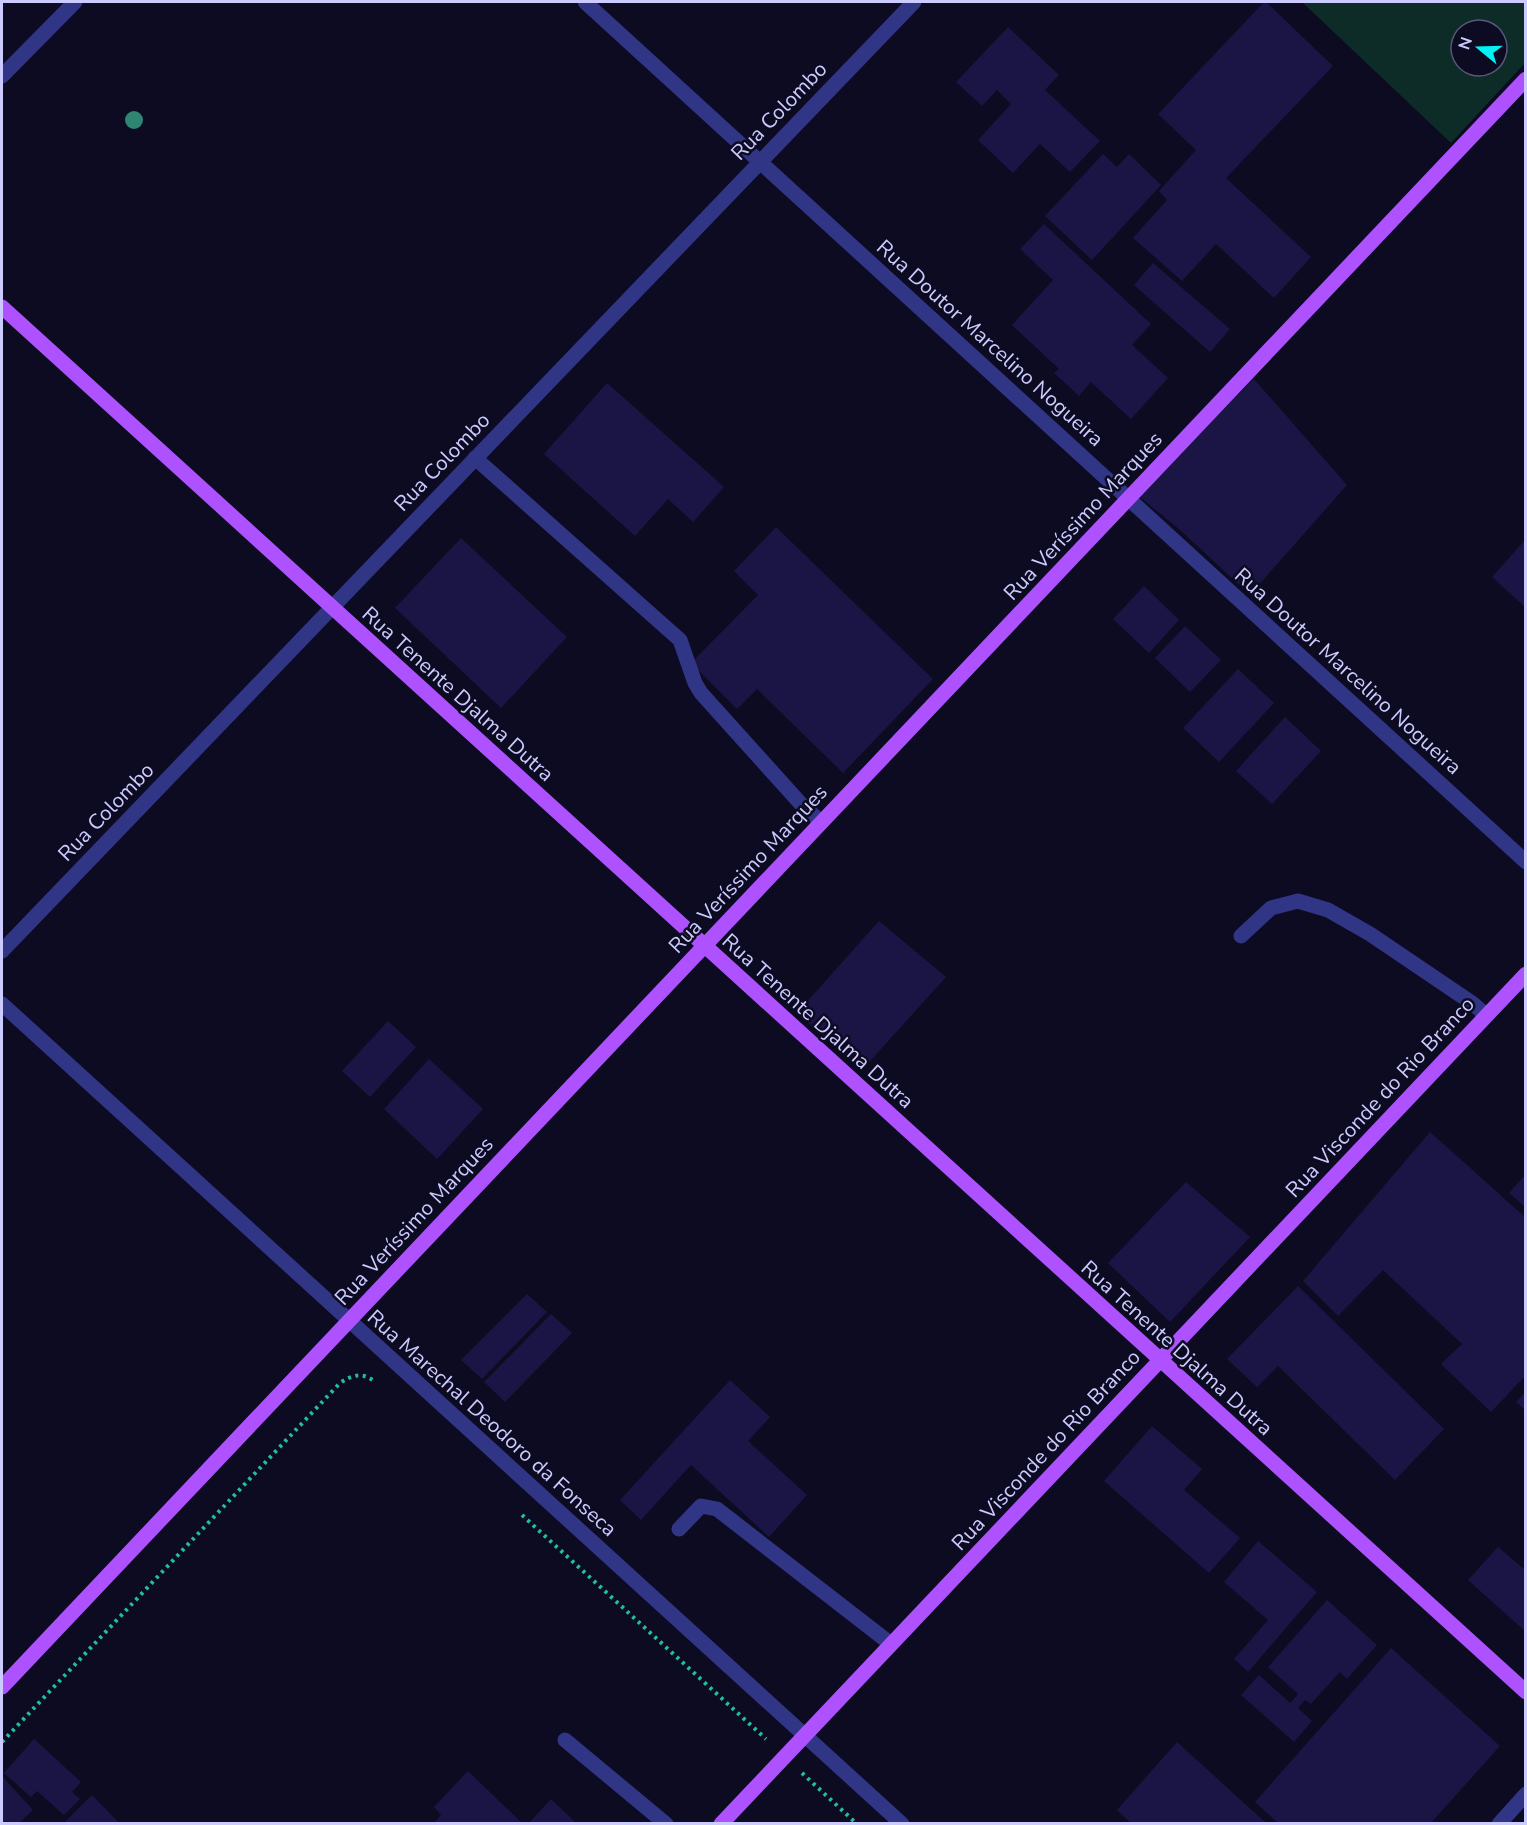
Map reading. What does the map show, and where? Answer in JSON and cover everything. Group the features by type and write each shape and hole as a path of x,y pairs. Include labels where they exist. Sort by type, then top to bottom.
{"main road":[{"name":"Rua Veríssimo Marques","path":"2,1687 1526,79"},
{"name":"Rua Tenente Djalma Dutra","path":"2,307 1526,1692"},
{"name":"Rua Visconde do Rio Branco","path":"721,1824 1526,974"}],"street":[{"path":"2,76 75,2"},
{"name":"Rua Doutor Marcelino Nogueira","path":"585,2 1526,861"},
{"name":"Rua Colombo","path":"2,951 914,2"},
{"path":"475,458 680,640 695,683 701,693 801,804 821,822"},
{"path":"1241,936 1271,908 1298,901 1328,910 1370,934 1472,1003 1486,1016"},
{"name":"Rua Marechal Deodoro da Fonseca","path":"2,1004 902,1824"},
{"path":"679,1529 701,1506 717,1509 891,1644"},
{"path":"565,1740 666,1824"},
{"path":"1499,1824 1526,1794"}],"path":[{"path":"2,1742 340,1383 351,1376 362,1375 372,1378 381,1386"},
{"path":"519,1513 762,1735"},
{"path":"816,1786 857,1824"}],"green space":[{"path":"1302,2 1525,2 1525,63 1451,143"}],"building":[{"path":"1264,2 1333,66 1226,178 1311,257 1274,298 1216,244 1182,281 1133,238 1167,200 1159,191 1196,150 1158,114"},
{"path":"1008,27 1059,75 1045,90 1100,141 1070,172 1040,144 1013,173 978,140 1011,104 997,90 982,106 956,82"},
{"path":"1103,154 1117,167 1129,154 1161,185 1092,260 1045,216"},
{"path":"1044,224 1151,324 1132,345 1168,378 1131,419 1091,382 1079,396 1054,373 1059,369 1012,325 1053,280 1020,249"},
{"path":"1153,263 1230,329 1210,352 1134,285"},
{"path":"1254,379 1347,485 1250,595 1179,529 1136,494"},
{"path":"607,383 724,487 693,522 668,499 635,536 544,454"},
{"path":"776,527 933,679 843,773 757,689 737,709 691,663 758,595 734,571"},
{"path":"461,538 567,637 501,708 395,608"},
{"path":"1526,539 1526,608 1492,577"},
{"path":"1144,586 1179,620 1149,653 1113,619"},
{"path":"1185,626 1221,660 1190,692 1155,658"},
{"path":"1238,669 1274,703 1219,762 1183,728"},
{"path":"1285,717 1321,751 1272,804 1236,771"},
{"path":"879,921 946,977 862,1070 797,1013"},
{"path":"388,1021 416,1047 370,1097 342,1071"},
{"path":"429,1059 483,1109 437,1159 384,1109"},
{"path":"1430,1132 1526,1218 1526,1375 1491,1412 1441,1364 1462,1344 1383,1270 1338,1316 1303,1281"},
{"path":"1526,1174 1526,1208 1509,1193"},
{"path":"1186,1182 1250,1237 1170,1322 1108,1263"},
{"path":"1298,1286 1444,1429 1395,1480 1278,1366 1257,1387 1227,1359"},
{"path":"527,1294 547,1312 482,1379 461,1360"},
{"path":"551,1314 572,1333 505,1402 484,1382"},
{"path":"730,1380 770,1417 748,1441 807,1495 769,1537 691,1465 641,1520 620,1500"},
{"path":"1526,1391 1526,1411 1516,1402"},
{"path":"1152,1426 1202,1469 1184,1490 1240,1538 1209,1573 1104,1481"},
{"path":"1258,1541 1317,1592 1248,1672 1234,1659 1268,1620 1224,1582"},
{"path":"1498,1547 1526,1571 1526,1632 1468,1580"},
{"path":"1327,1600 1377,1645 1347,1679 1340,1672 1311,1704 1305,1700 1298,1708 1312,1721 1294,1742 1241,1695 1259,1675 1290,1703 1298,1694 1268,1667"},
{"path":"1391,1648 1500,1746 1430,1824 1279,1824 1255,1802"},
{"path":"34,1739 81,1782 72,1792 80,1799 64,1815 37,1791 31,1797 4,1773"},
{"path":"1177,1742 1267,1824 1132,1824 1117,1810"},
{"path":"468,1771 523,1824 433,1824 441,1815 434,1807"},
{"path":"2,1776 33,1810 18,1824 2,1824"},
{"path":"92,1795 120,1824 63,1824"},
{"path":"551,1799 577,1824 528,1824"}]}
